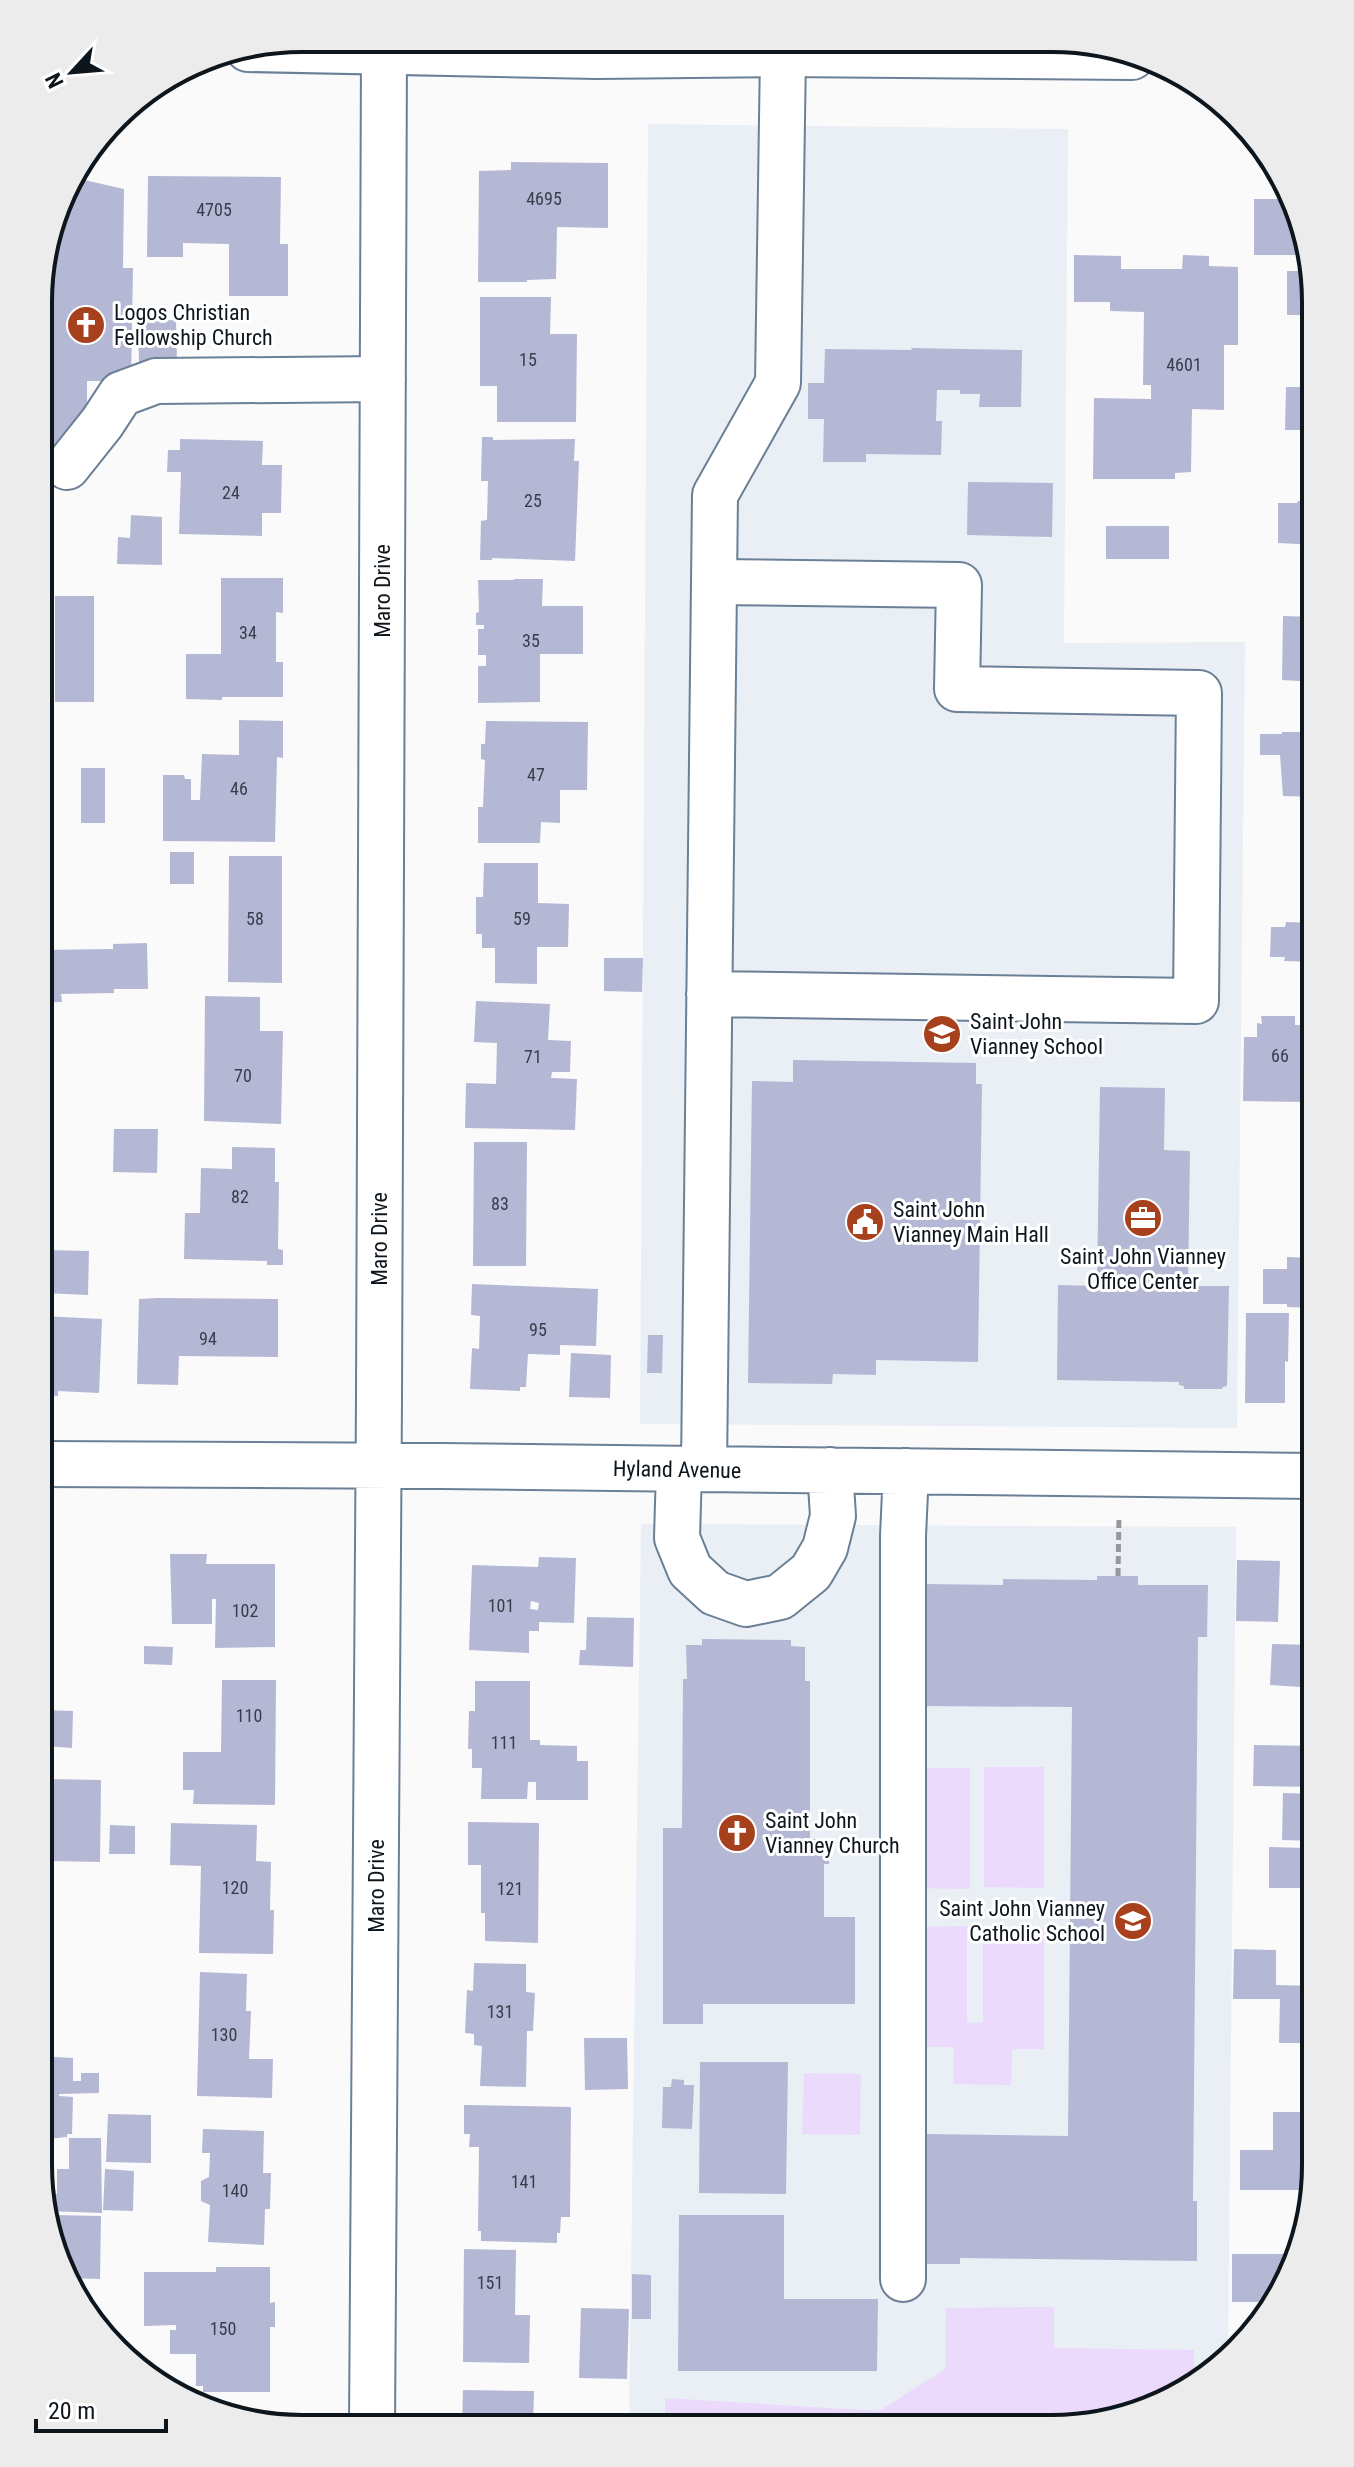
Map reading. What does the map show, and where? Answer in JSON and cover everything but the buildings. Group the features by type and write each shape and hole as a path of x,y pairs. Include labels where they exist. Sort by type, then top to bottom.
{"street":[{"path":"734,52 804,52"},
{"path":"958,52 1092,56"},
{"name":"Maro Drive","path":"372,2415 384,53"},
{"path":"783,54 778,383 715,495 709,994 692,1469 677,1538 690,1570 715,1593 746,1604 780,1597 811,1572 825,1548 833,1516 830,1470"},
{"path":"67,467 121,394 156,381 383,379"},
{"path":"709,994 1196,1001 1199,693 957,689 959,585 714,582"},
{"name":"Hyland Avenue","path":"52,1464 1301,1476"},
{"path":"903,2279 903,1536 906,1471"}],"path":[{"path":"1118,1576 1119,1515"}],"shaded area":[{"name":"Saint John Vianney School","path":"648,124 1068,129 1064,643 1245,642 1237,1428 640,1424"},
{"path":"641,1524 1236,1527 1228,2343 1191,2373 1163,2389 1132,2402 1068,2414 629,2415"},
{"path":"984,1767 1044,1767 1044,1888 984,1887"},
{"path":"909,1768 970,1768 970,1889 909,1888"},
{"path":"967,1926 967,2023 983,2022 983,1928 1044,1928 1044,2049 1012,2049 1011,2085 953,2084 954,2047 906,2047 906,1927"},
{"path":"804,2073 861,2074 860,2135 802,2134"},
{"path":"1054,2307 1054,2348 1194,2350 1193,2371 1132,2402 1068,2414 665,2415 665,2398 879,2411 945,2369 946,2308"}],"place":[{"name":"Logos Christian Fellowship Church","path":"86,325"},
{"name":"Saint John Vianney School","path":"942,1034"},
{"name":"Saint John Vianney Office Center","path":"1143,1218"},
{"name":"Saint John Vianney Main Hall","path":"865,1222"},
{"name":"Saint John Vianney Church","path":"737,1833"},
{"name":"Saint John Vianney Catholic School","path":"1133,1921"}]}
